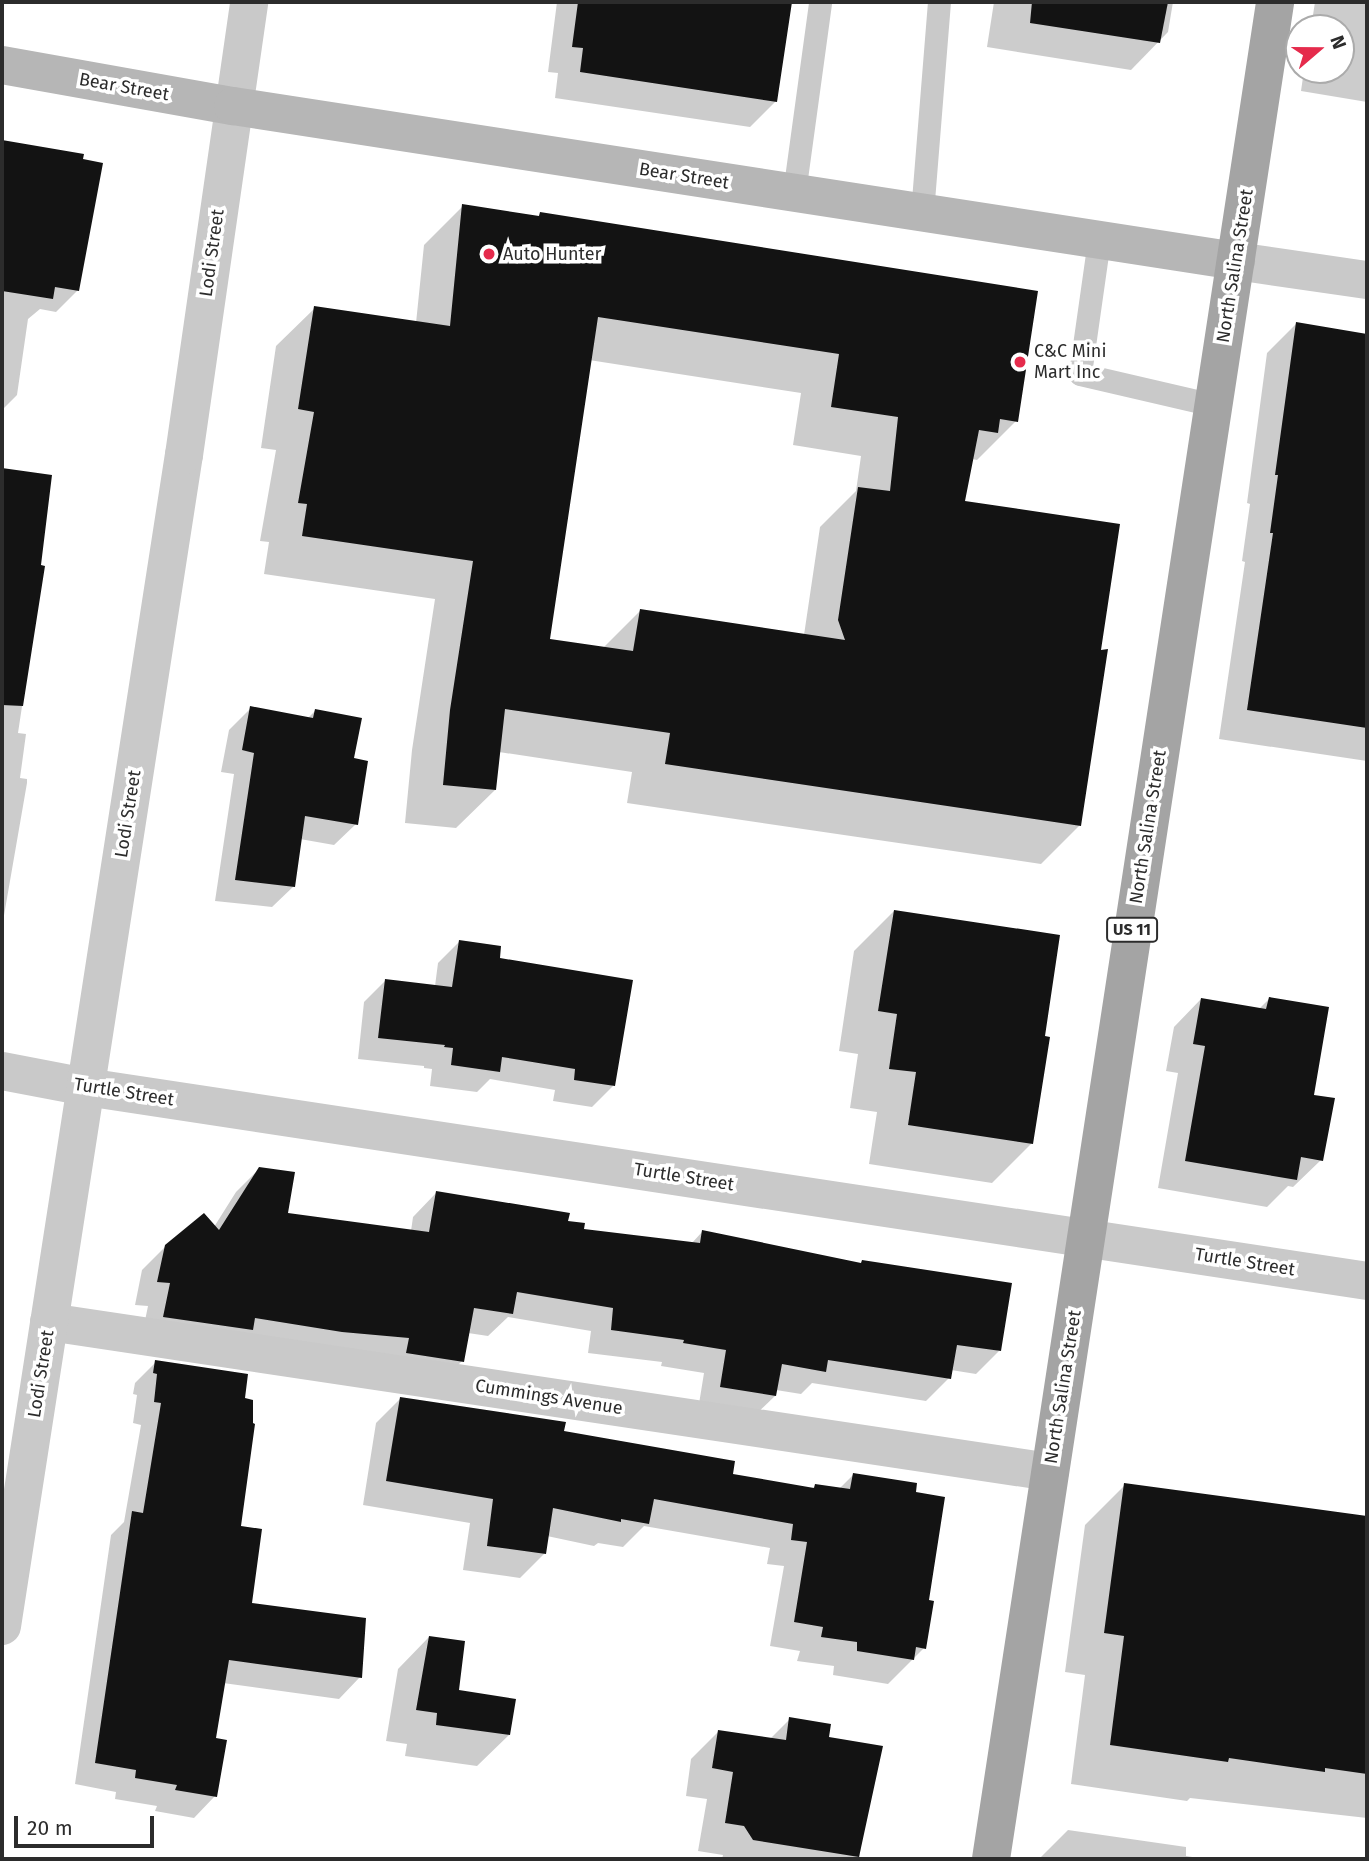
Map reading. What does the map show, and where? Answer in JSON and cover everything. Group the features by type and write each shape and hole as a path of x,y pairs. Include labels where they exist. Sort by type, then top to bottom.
{"main road":[{"name":"North Salina Street","path":"991,1859 1275,2"},
{"name":"Bear Street","path":"2,65 233,106 1236,261"}],"street":[{"name":"Lodi Street","path":"2,1626 184,455 249,2"},
{"name":"Bear Street","path":"1236,261 1367,280"},
{"name":"Turtle Street","path":"2,1071 86,1087 1367,1281"},
{"name":"Cummings Avenue","path":"49,1322 1050,1472"}],"lane":[{"path":"794,193 820,2"},
{"path":"922,213 939,2"},
{"path":"1099,240 1080,374 1213,405"}],"building":[{"path":"578,2 792,2 777,102 580,72 583,48 572,47"},
{"path":"1032,2 1168,2 1160,43 1030,23"},
{"path":"2,140 84,154 83,159 103,163 79,291 55,287 53,299 2,291"},
{"path":"462,204 539,216 540,212 1038,291 1018,422 1000,419 998,433 979,430 965,501 1120,524 1101,650 1108,649 1081,826 665,764 670,733 505,709 496,790 443,785 450,710 473,561 302,536 307,504 298,503 314,412 298,409 314,306 450,326","holes":["598,317 839,354 831,407 898,417 890,491 858,487 838,620 845,640 640,609 633,651 550,639"]},
{"path":"1296,322 1367,334 1367,728 1247,710 1273,533 1270,533 1278,475 1275,475"},
{"path":"2,468 52,475 41,565 45,566 23,706 2,705"},
{"path":"250,706 313,718 315,709 362,718 354,758 368,761 358,825 305,816 295,887 235,880 254,753 242,750"},
{"path":"894,910 1060,935 1045,1036 1050,1037 1033,1144 908,1125 916,1072 889,1069 897,1014 878,1011"},
{"path":"459,940 501,946 500,958 633,980 615,1086 574,1080 575,1069 502,1057 500,1072 451,1065 453,1048 444,1047 445,1045 378,1038 385,979 452,987"},
{"path":"1269,997 1329,1007 1314,1095 1335,1098 1323,1161 1301,1157 1297,1180 1185,1161 1205,1046 1193,1044 1201,998 1266,1009"},
{"path":"259,1167 295,1172 288,1213 429,1232 436,1191 570,1213 568,1221 585,1223 584,1229 700,1243 702,1230 861,1263 862,1260 1012,1283 1001,1351 957,1345 951,1379 828,1360 826,1372 782,1364 776,1396 720,1387 726,1350 683,1343 684,1340 611,1330 613,1308 517,1292 513,1314 474,1308 464,1362 406,1353 409,1338 342,1332 255,1318 253,1330 163,1317 170,1283 157,1282 165,1245 204,1213 219,1230"},
{"path":"155,1360 248,1374 245,1398 253,1400 255,1424 241,1526 262,1529 252,1603 366,1618 362,1678 229,1660 216,1738 227,1740 217,1797 175,1790 177,1785 135,1778 136,1770 95,1763 132,1511 143,1513 161,1403 154,1402 157,1374 153,1373"},
{"path":"400,1397 566,1422 564,1431 735,1461 733,1474 814,1488 815,1484 850,1489 853,1473 917,1483 916,1492 945,1497 929,1600 934,1601 926,1649 916,1647 914,1660 857,1651 857,1642 821,1637 823,1627 794,1622 807,1542 791,1540 793,1524 654,1499 649,1524 621,1519 621,1522 553,1508 546,1554 487,1546 493,1499 386,1481"},
{"path":"1124,1483 1367,1516 1367,1774 1325,1768 1325,1772 1229,1758 1228,1762 1110,1745 1124,1636 1104,1633"},
{"path":"429,1636 465,1641 459,1690 516,1699 510,1735 436,1725 437,1713 416,1710"},
{"path":"789,1717 831,1724 829,1737 883,1746 859,1857 753,1840 744,1826 725,1823 733,1772 712,1768 718,1730 786,1740"}],"place":[{"name":"Auto Hunter","path":"489,254"},
{"name":"C&C Mini Mart Inc","path":"1020,362"}]}
